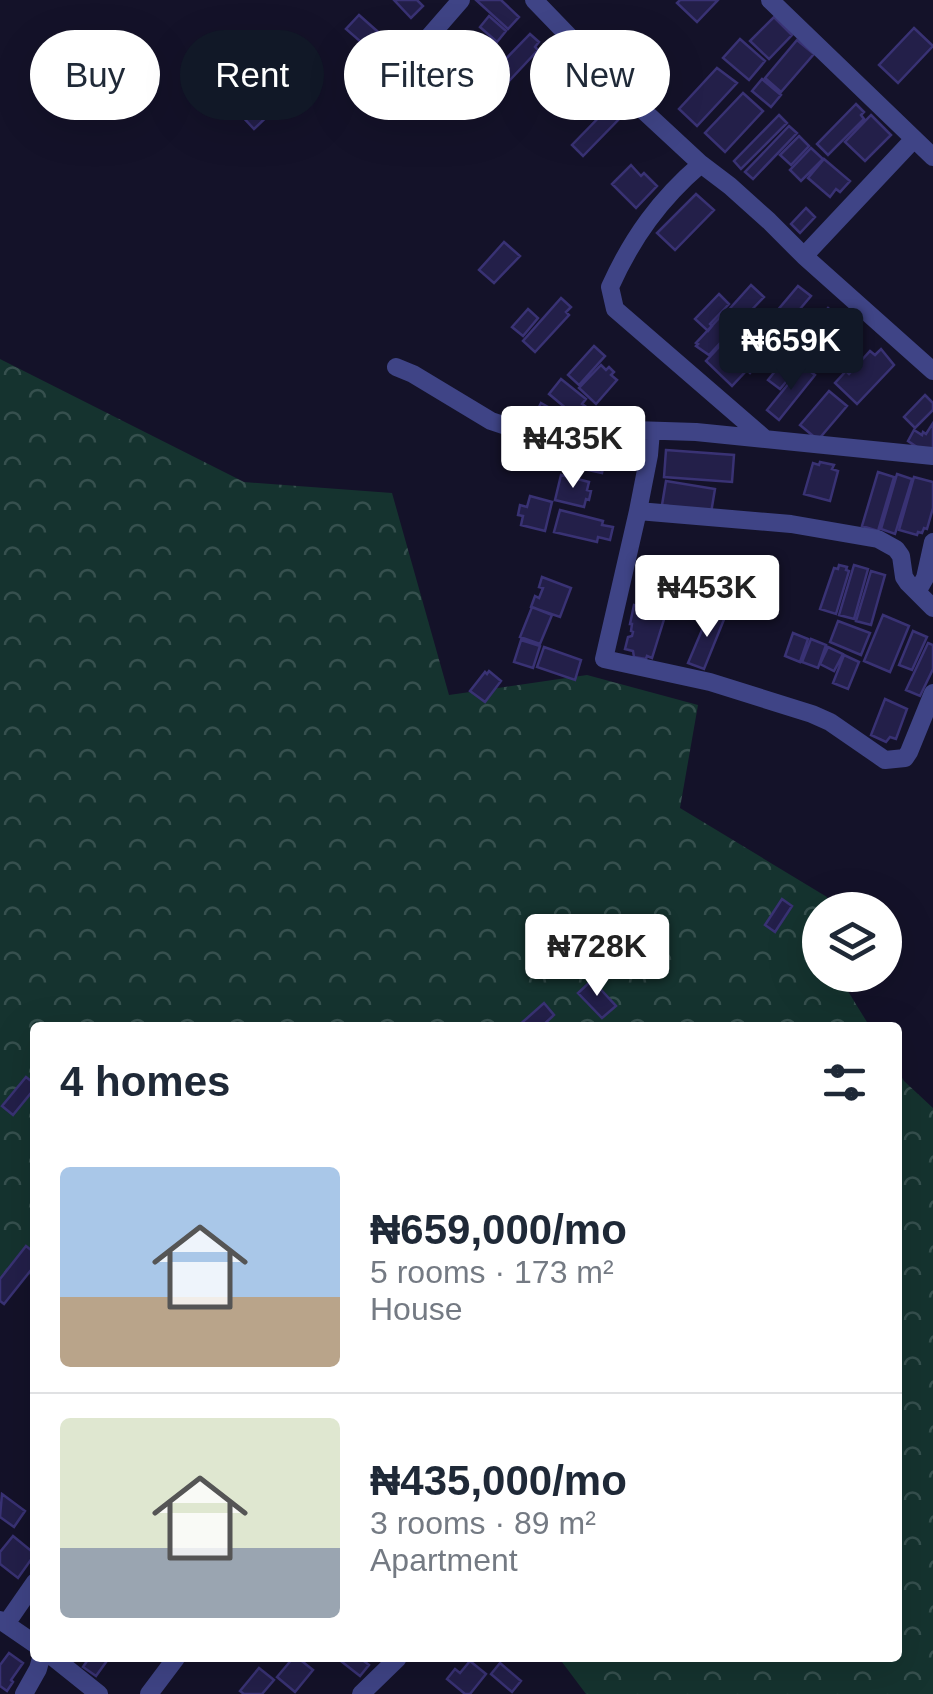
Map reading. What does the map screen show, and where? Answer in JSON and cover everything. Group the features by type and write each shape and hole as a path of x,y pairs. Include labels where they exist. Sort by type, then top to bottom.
{"street":[{"path":"434,30 460,0"},
{"path":"770,0 933,157"},
{"path":"545,4 619,88 933,371"},
{"path":"804,256 913,140"},
{"path":"701,164 682,179 641,228 610,287 611,298 615,309 763,437"},
{"path":"396,367 491,421 512,428 696,432 933,456"},
{"path":"652,431 638,511 603,657 606,660 710,682 812,714 891,761 905,758 933,693"},
{"path":"638,511 790,524 878,539 896,549 904,577 933,608"},
{"path":"917,592 925,578 933,542"},
{"path":"30,1588 3,1622 30,1641"},
{"path":"24,1694 40,1662"},
{"path":"59,1662 98,1694"},
{"path":"149,1694 173,1662"},
{"path":"361,1694 394,1662"}],"green space":[{"path":"0,359 244,482 392,493 449,695 587,675 698,705 680,808 819,892 802,892 802,992 848,992 867,1022 30,1022 30,1275 15,1274 0,1294"},
{"path":"902,1078 933,1108 933,1694 586,1694 562,1662 902,1662"}],"building":[{"path":"394,0 417,0 423,6 411,18"},
{"path":"476,0 501,0 519,17 508,29"},
{"path":"718,0 697,22 677,3"},
{"path":"359,15 376,30 347,30"},
{"path":"489,16 505,30 483,30 480,27"},
{"path":"774,17 792,35 769,59 750,41"},
{"path":"914,28 933,46 898,83 879,65"},
{"path":"530,34 530,59 510,80 510,55"},
{"path":"740,39 765,61 749,80 723,58"},
{"path":"797,40 814,54 781,92 765,78"},
{"path":"717,68 737,83 697,126 679,109"},
{"path":"762,79 781,95 771,107 752,91"},
{"path":"743,93 763,111 725,152 705,133"},
{"path":"856,104 864,112 864,119 828,155 817,144"},
{"path":"779,115 787,123 741,169 734,161"},
{"path":"871,115 891,135 865,161 845,142"},
{"path":"246,120 263,120 254,129"},
{"path":"596,120 618,120 583,156 572,145"},
{"path":"789,126 797,133 753,179 745,172"},
{"path":"799,136 809,146 791,165 780,155"},
{"path":"811,148 823,159 801,181 790,170"},
{"path":"824,159 850,181 830,197 808,178"},
{"path":"631,165 657,186 636,208 612,184"},
{"path":"696,194 714,210 675,250 657,233"},
{"path":"806,208 815,217 800,233 791,224"},
{"path":"504,242 520,256 494,283 479,270"},
{"path":"751,285 764,297 737,325 725,314"},
{"path":"798,286 811,296 778,335 766,324"},
{"path":"719,294 729,304 708,331 695,319"},
{"path":"561,298 571,307 566,312 569,315 535,352 523,341"},
{"path":"828,308 841,319 817,347 804,336"},
{"path":"528,309 538,318 523,336 512,327"},
{"path":"722,315 735,327 709,355 696,343"},
{"path":"747,317 761,329 733,359 746,371 732,386 706,361"},
{"path":"762,330 787,352 776,365 750,343"},
{"path":"749,344 763,357 750,373 735,360"},
{"path":"594,346 605,356 579,385 568,375"},
{"path":"881,349 894,365 857,404 835,383 870,351 875,355"},
{"path":"788,355 800,365 780,389 768,380"},
{"path":"601,365 606,370 609,367 617,380 596,404 579,388"},
{"path":"803,366 815,375 779,420 767,410"},
{"path":"561,379 586,399 579,413 574,415 549,394"},
{"path":"829,391 847,406 818,440 800,425"},
{"path":"925,395 933,403 933,410 915,428 904,417"},
{"path":"541,403 566,417 563,423 541,419 538,425 532,421"},
{"path":"933,423 933,451 908,441 914,430 926,434"},
{"path":"522,440 563,453 559,465 519,451"},
{"path":"580,445 610,450 602,473 570,466 574,449"},
{"path":"666,450 734,455 732,482 664,477"},
{"path":"813,463 834,465 832,469 838,471 830,501 804,494"},
{"path":"878,472 894,477 878,531 862,526"},
{"path":"897,474 912,479 895,534 881,529"},
{"path":"561,475 589,482 587,490 591,491 584,507 555,500"},
{"path":"914,477 933,482 933,508 927,529 917,535 899,530"},
{"path":"666,481 715,489 711,513 662,505"},
{"path":"530,496 552,502 545,531 521,525 520,505 527,507"},
{"path":"560,510 613,527 610,540 598,537 597,542 554,532"},
{"path":"839,565 849,571 836,614 820,609 834,568"},
{"path":"854,565 868,569 854,619 839,615"},
{"path":"871,571 885,575 871,625 856,621"},
{"path":"542,577 571,588 560,617 531,607 543,588 539,587"},
{"path":"634,605 666,613 652,658 634,657 633,651 625,649 633,632 630,624"},
{"path":"532,607 552,615 540,644 520,637"},
{"path":"710,611 725,617 704,669 688,663"},
{"path":"883,615 909,626 890,672 864,661"},
{"path":"838,621 870,633 861,655 830,642"},
{"path":"913,631 927,637 912,670 899,665"},
{"path":"793,633 808,639 800,662 785,656"},
{"path":"811,639 826,645 818,668 802,662"},
{"path":"521,640 540,646 533,668 514,662"},
{"path":"928,643 933,645 933,669 920,696 906,690"},
{"path":"544,647 581,660 575,680 537,667"},
{"path":"828,647 843,654 834,671 820,664"},
{"path":"844,655 859,662 848,689 833,683"},
{"path":"489,671 501,681 485,702 470,691"},
{"path":"885,699 907,709 896,739 890,737 886,742 871,735"},
{"path":"782,899 792,906 775,932 765,925"},
{"path":"592,980 616,1006 602,1018 578,993"},
{"path":"544,1003 554,1015 546,1022 523,1022"},
{"path":"26,1077 30,1080 30,1094 13,1115 2,1106"},
{"path":"26,1246 30,1249 30,1271 4,1304 0,1301 0,1279"},
{"path":"2,1494 25,1511 14,1527 0,1517"},
{"path":"13,1536 30,1550 30,1561 18,1578 0,1564 0,1552"},
{"path":"9,1653 23,1663 7,1691 0,1686 0,1665"},
{"path":"86,1662 106,1662 96,1676 83,1667"},
{"path":"290,1662 303,1662 313,1670 295,1692 277,1677"},
{"path":"342,1662 369,1665 360,1676"},
{"path":"471,1662 486,1674 470,1694 465,1694 447,1679 455,1669 460,1673"},
{"path":"500,1663 521,1681 512,1692 491,1674"},
{"path":"259,1668 274,1680 262,1694 244,1694 240,1691"}]}
